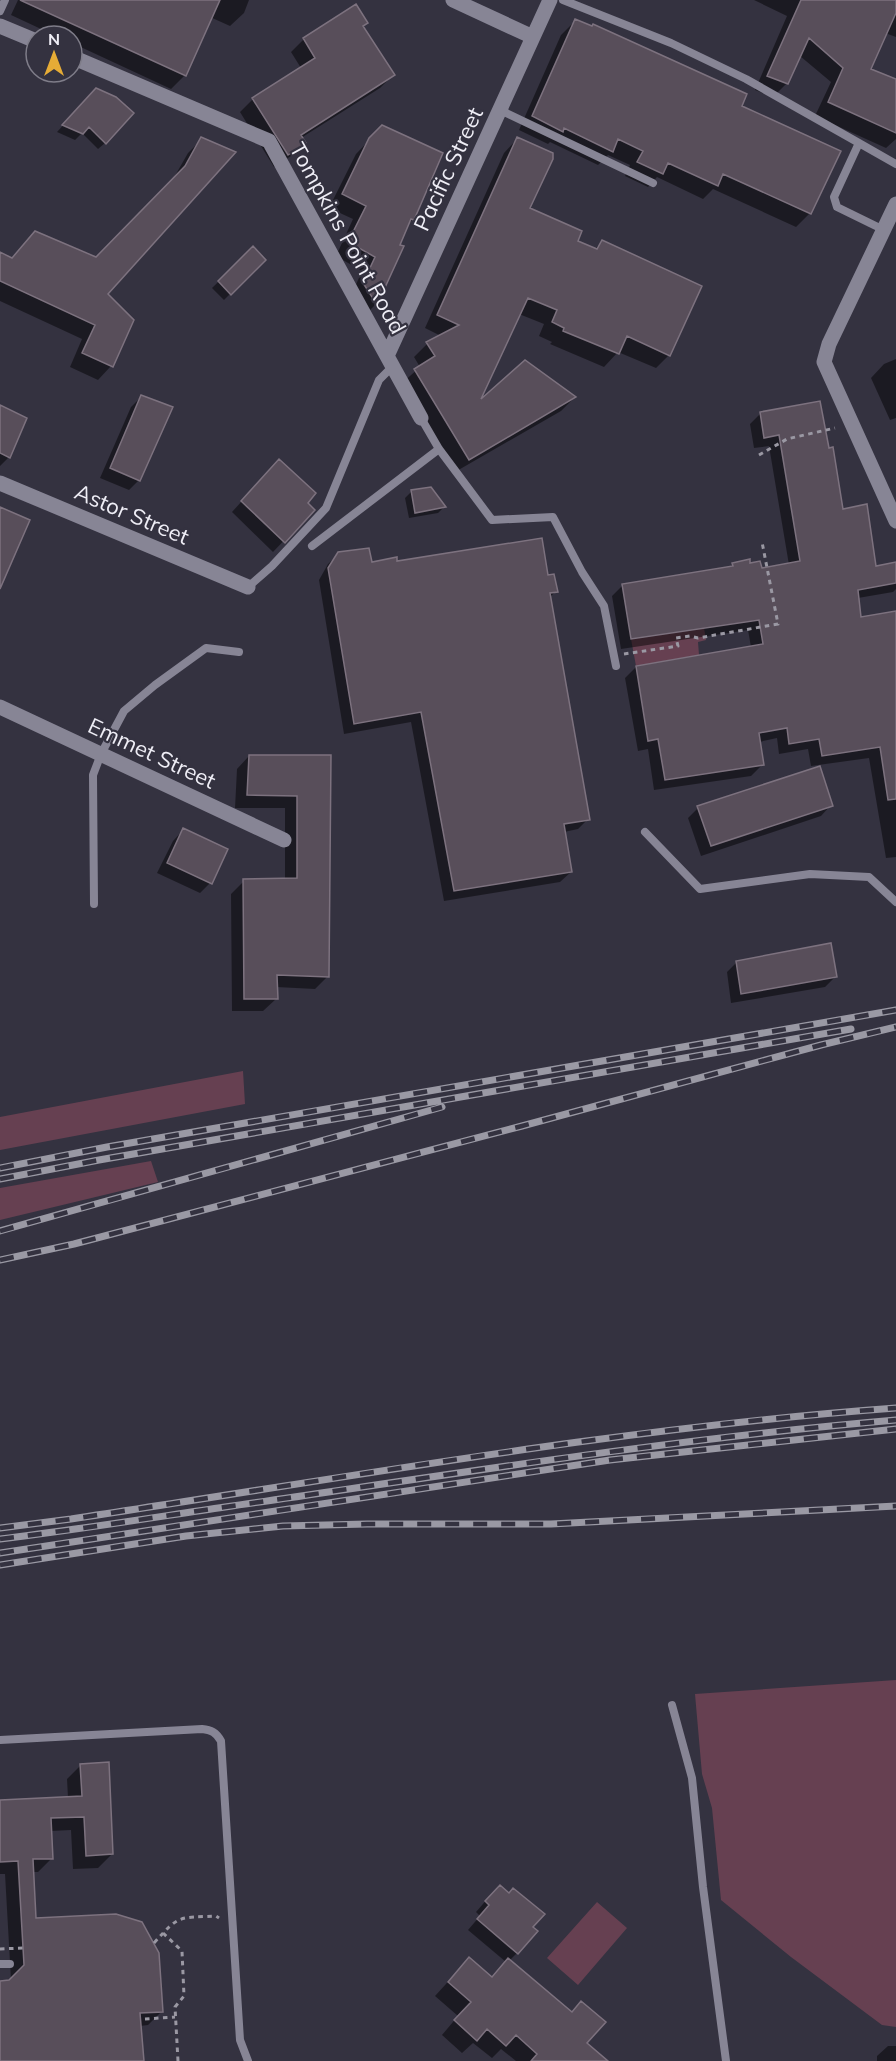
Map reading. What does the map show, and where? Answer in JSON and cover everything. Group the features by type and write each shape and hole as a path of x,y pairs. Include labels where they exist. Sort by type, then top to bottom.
{"street":[{"path":"453,0 533,37"},
{"name":"Pacific Street","path":"390,361 550,0"},
{"path":"0,26 24,36"},
{"name":"Tompkins Point Road","path":"84,62 269,141 421,418"},
{"path":"896,204 829,344 824,362 896,521"},
{"name":"Astor Street","path":"0,483 248,587"},
{"name":"Emmet Street","path":"0,708 284,840"}],"lane":[{"path":"0,11 5,0"},
{"path":"563,0 671,43 746,79 896,164"},
{"path":"500,110 652,183"},
{"path":"859,143 834,197 837,207 884,230"},
{"path":"248,587 272,566 326,508 379,380 390,361"},
{"path":"421,418 439,449 492,520 553,517 582,572 604,606 616,666"},
{"path":"312,546 439,449"},
{"path":"94,904 93,775 101,753 124,711 206,648 239,652"},
{"path":"645,832 700,889 810,874 869,877 896,902"},
{"path":"672,1705 692,1778 703,1887 726,2061"},
{"path":"0,1740 202,1729 212,1730 218,1735 221,1741 240,2040 248,2061"}],"path":[{"path":"759,455 787,439 852,423"},
{"path":"614,656 678,646 676,638 690,636 698,638 778,624 762,542"},
{"path":"154,1943 178,1918 219,1916 220,1919"},
{"path":"163,1933 182,1951 184,1996 175,2007 178,2061"},
{"path":"0,1949 23,1948"},
{"path":"145,2019 175,2017"}],"shaded area":[{"path":"704,628 706,640 698,642 699,655 636,666 631,639"},
{"path":"243,1071 245,1104 0,1150 0,1117"},
{"path":"151,1161 158,1182 0,1220 0,1188"},
{"path":"896,1680 896,2027 882,2025 791,1957 721,1900 712,1808 702,1774 695,1694"},
{"path":"597,1902 627,1928 578,1985 547,1958"}],"building":[{"path":"20,0 220,0 186,76 84,29 84,24 72,24"},
{"path":"801,0 896,0 896,13 871,69 896,79 896,133 828,102 843,68 809,38 788,84 767,76"},
{"path":"356,4 368,23 363,26 395,75 301,135 306,143 288,155 252,98 315,58 303,38"},
{"path":"575,19 592,26 593,24 747,94 742,106 841,151 811,214 723,174 718,186 668,163 663,174 637,162 643,151 618,139 613,152 564,128 563,132 532,116"},
{"path":"96,88 116,97 134,113 106,144 89,127 83,134 62,125"},
{"path":"382,125 443,153 414,220 411,219 400,245 404,246 377,305 363,283 375,257 348,242 366,206 342,194 369,138"},
{"path":"201,137 236,152 108,294 134,320 113,367 82,353 95,325 0,281 0,252 12,258 35,231 96,257 185,166"},
{"path":"517,137 553,153 553,159 530,208 582,231 578,241 597,249 602,240 702,286 670,356 627,336 619,354 563,331 564,328 552,322 557,310 528,298 481,399 525,360 576,397 469,460 414,369 435,356 426,342 459,325 437,315"},
{"path":"253,246 266,260 231,295 218,281"},
{"path":"141,395 173,407 140,481 110,468"},
{"path":"820,401 829,448 833,447 843,509 867,504 876,566 896,562 896,583 858,590 861,617 896,611 896,799 888,800 880,747 822,756 819,739 789,744 787,728 759,733 764,765 665,780 658,739 648,741 636,666 763,644 759,620 631,639 622,584 733,566 732,563 750,559 750,563 760,561 762,568 800,561 779,435 764,438 760,412"},
{"path":"0,405 27,418 10,458 0,453"},
{"path":"279,459 316,493 308,503 315,510 285,543 241,501"},
{"path":"431,487 446,507 415,513 411,490"},
{"path":"0,507 30,520 0,589"},
{"path":"542,538 548,575 554,574 558,592 550,593 590,820 564,824 572,872 454,891 421,712 354,724 328,568 338,552 369,548 372,562 397,557 397,561"},
{"path":"249,755 331,755 329,977 277,975 278,999 244,999 243,879 297,878 297,796 247,795"},
{"path":"820,766 833,806 711,846 697,806"},
{"path":"183,828 228,849 212,884 167,863"},
{"path":"831,943 837,977 741,994 736,961"},
{"path":"109,1762 113,1854 86,1856 84,1817 51,1818 53,1859 33,1859 36,1918 116,1914 142,1922 159,1953 163,2012 140,2013 144,2061 0,2061 0,1981 9,1980 24,1965 18,1861 0,1862 0,1800 82,1796 80,1764"},
{"path":"500,1885 509,1893 513,1888 545,1914 533,1927 538,1931 518,1954 477,1919 489,1905 485,1901"},
{"path":"469,1957 492,1977 508,1958 572,2012 581,2001 606,2022 587,2043 608,2061 531,2061 537,2054 516,2035 506,2046 487,2029 477,2041 454,2020 471,2002 448,1982"}],"railway":[{"path":"0,1168 107,1147 896,1010"},
{"path":"0,1260 74,1244 896,1027"},
{"path":"0,1179 851,1029"},
{"path":"0,1231 442,1107"},
{"path":"0,1528 585,1441 792,1417 896,1408"},
{"path":"0,1539 644,1447 896,1420"},
{"path":"0,1553 610,1460 896,1429"},
{"path":"0,1565 186,1536 283,1526 551,1524 896,1506"}]}
